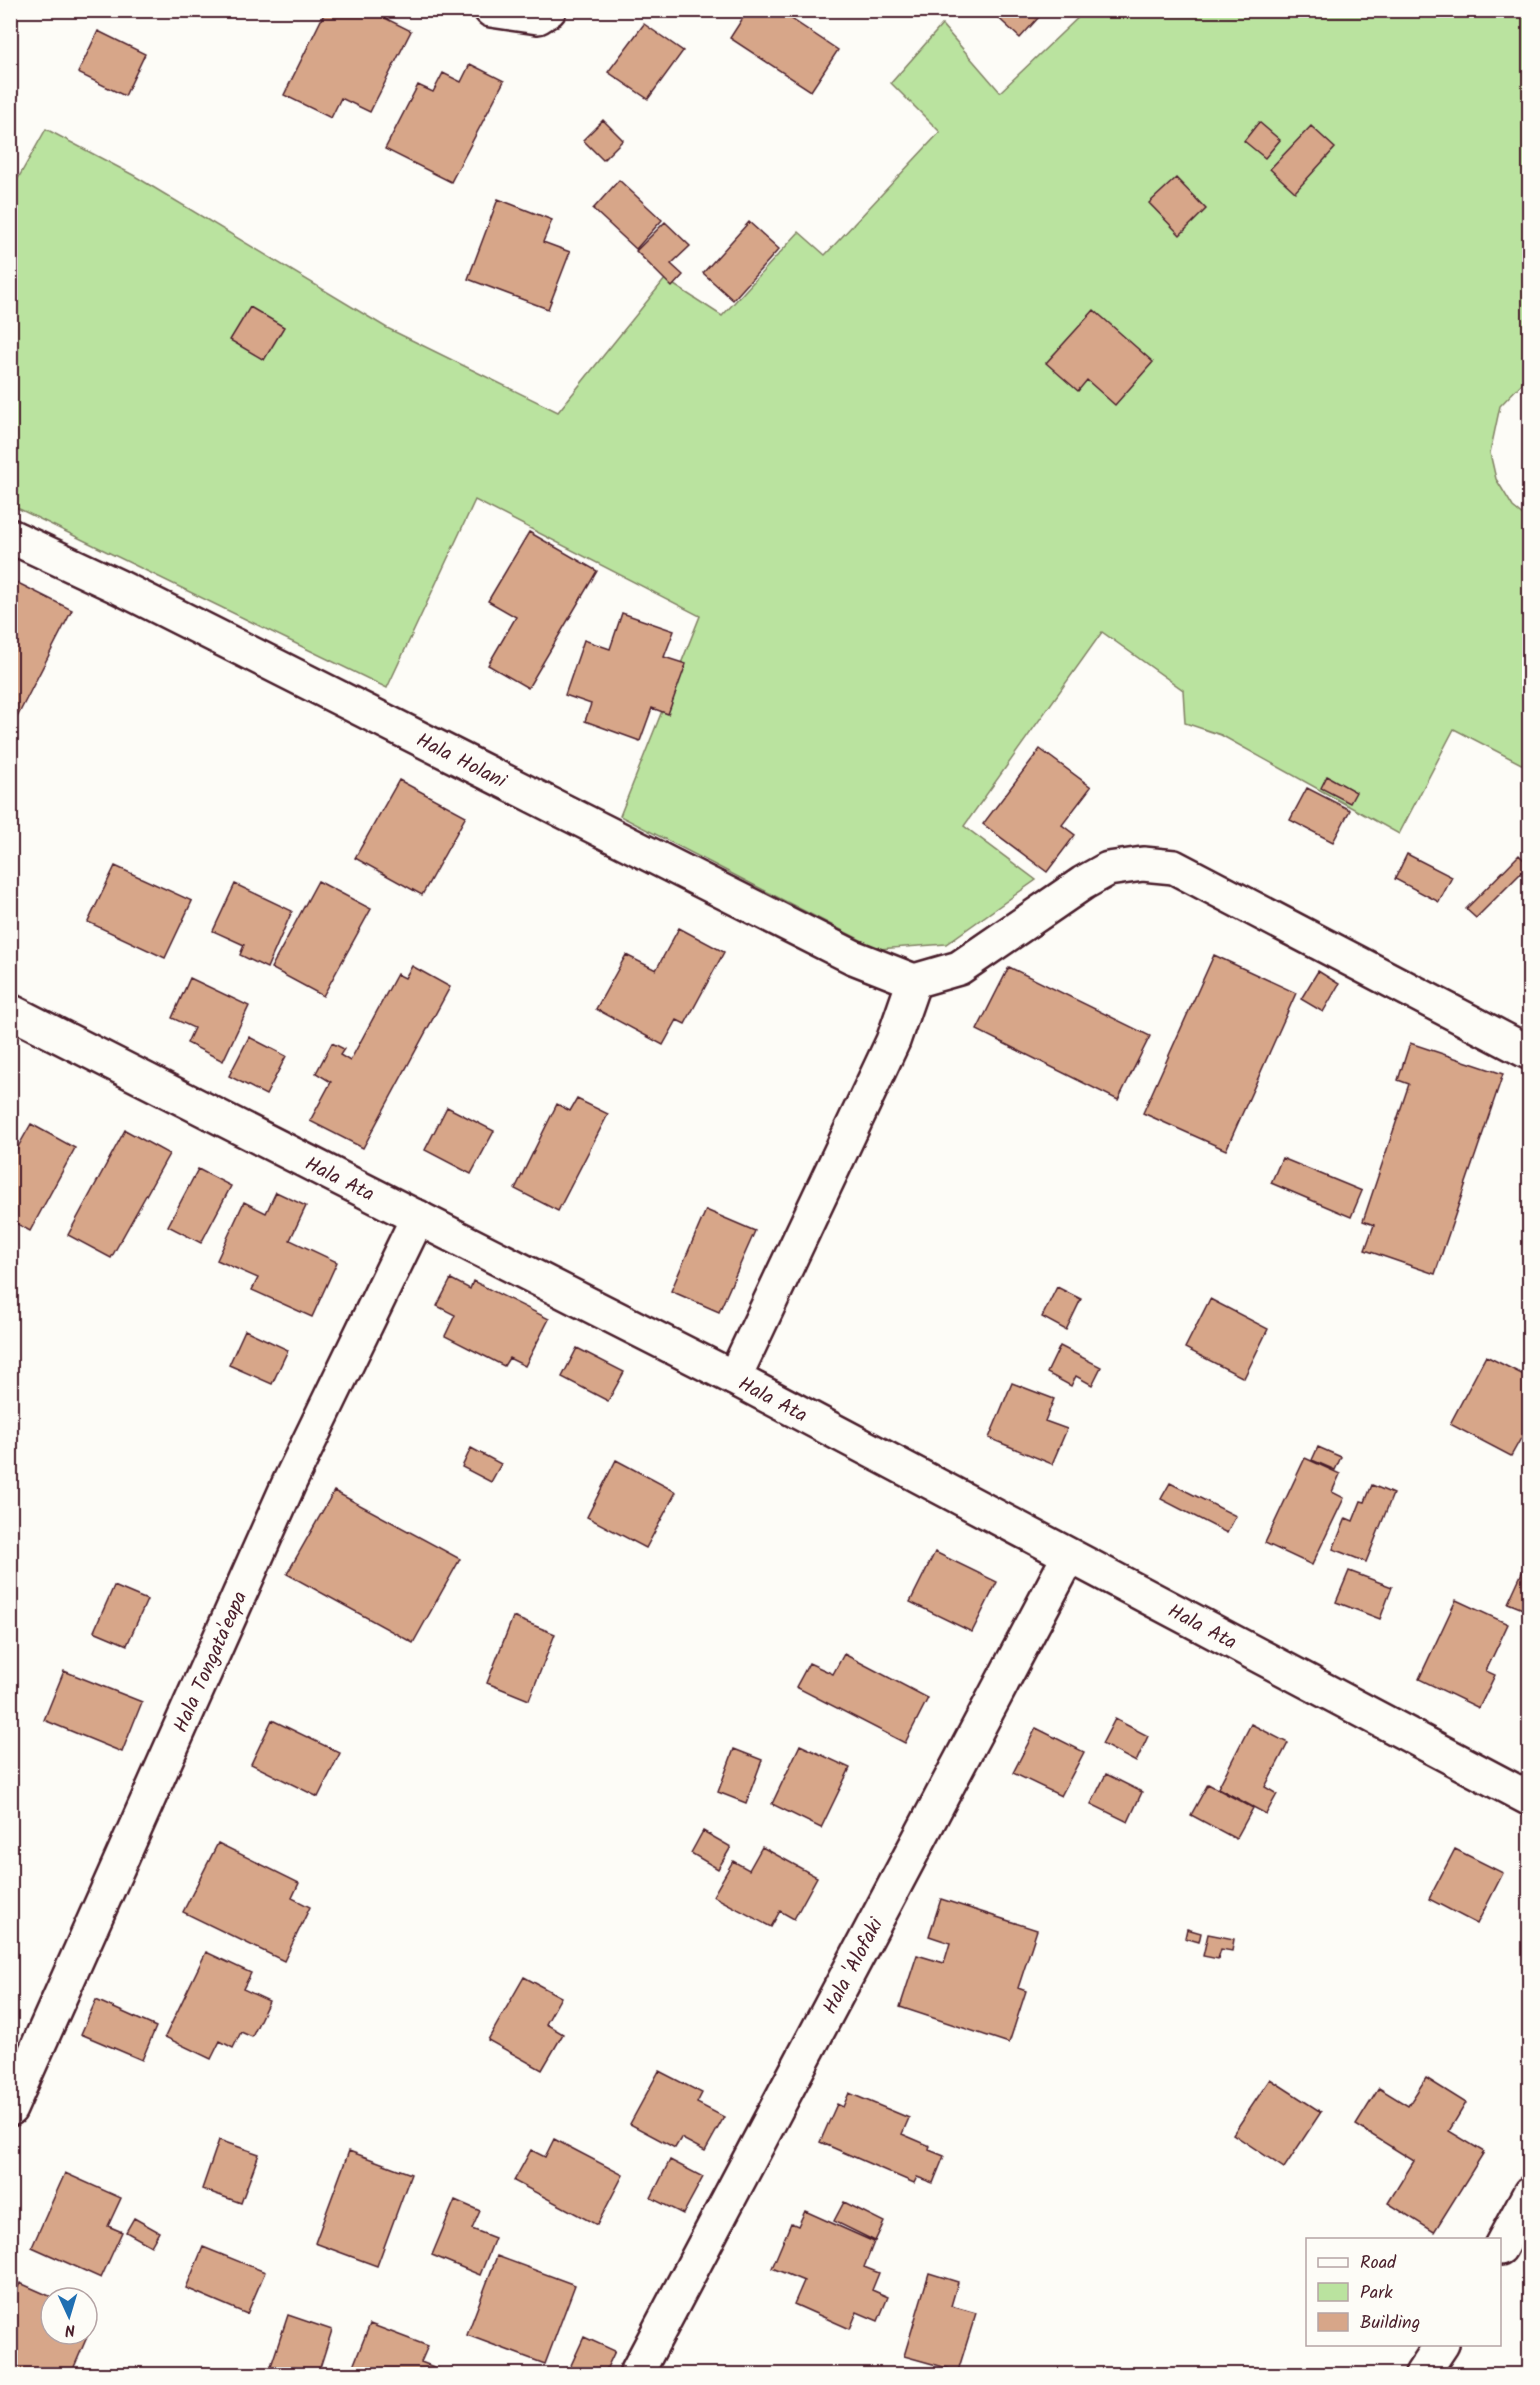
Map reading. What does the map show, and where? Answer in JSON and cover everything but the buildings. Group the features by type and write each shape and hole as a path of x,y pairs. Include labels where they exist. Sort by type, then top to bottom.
{"street":[{"path":"491,10 538,17 549,10"},
{"name":"Hala Holani","path":"10,536 119,587 854,957 914,981"},
{"path":"734,1378 893,1041 914,981 959,968 1083,883 1108,869 1143,864 1174,867 1530,1053"},
{"name":"Hala Ata","path":"10,1011 734,1378 1530,1799"},
{"name":"Hala Tongata'eapa","path":"10,2109 290,1481 418,1217"},
{"name":"Hala 'Alofaki","path":"636,2374 1069,1556"},
{"path":"1501,2246 1530,2193"},
{"path":"1422,2374 1441,2346"}],"green space":[{"path":"1085,11 1529,11 1529,376 1500,406 1490,453 1496,479 1513,507 1529,520 1529,768 1454,729 1399,834 1221,735 1185,723 1183,690 1102,632 964,826 1036,880 946,944 878,949 620,816 700,616 475,500 387,688 11,505 11,191 46,129 133,175 387,328 558,412 665,279 722,316 799,232 825,255 940,132 891,83 942,25 1000,92"}]}
